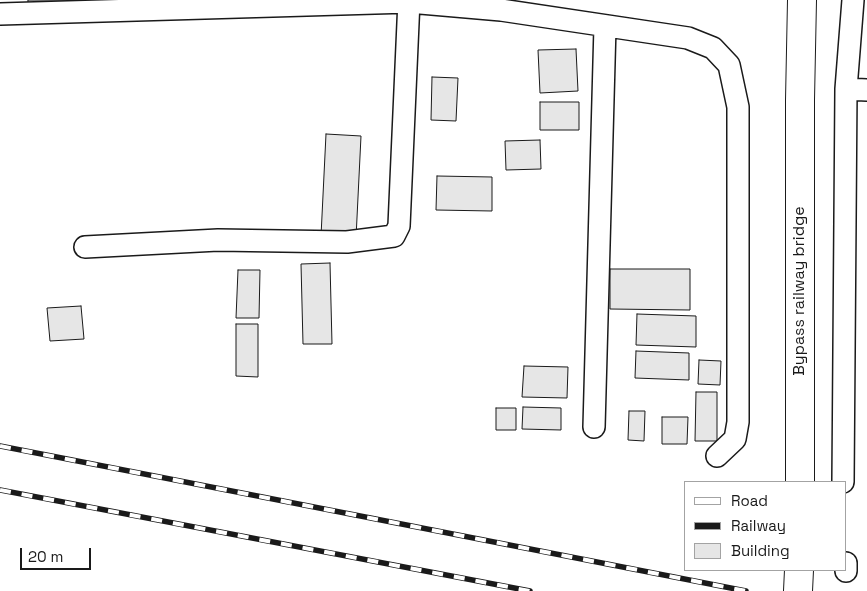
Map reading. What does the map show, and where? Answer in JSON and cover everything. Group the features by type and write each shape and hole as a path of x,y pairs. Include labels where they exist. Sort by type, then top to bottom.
{"highway":[{"name":"Bypass railway bridge","path":"800,481 800,100 802,0"},
{"path":"798,591 799,571"}],"street":[{"path":"843,481 857,89 853,0"},
{"path":"85,247 218,240 347,242 394,236 399,226 409,1"},
{"path":"0,14 409,1 501,10 688,38 713,48 730,65 738,107 738,422 735,439 717,456"},
{"path":"594,427 605,26"}],"building":[{"path":"28,0 74,0 74,8 28,7"},
{"path":"576,49 578,91 540,93 538,50"},
{"path":"432,77 458,78 456,121 431,120"},
{"path":"540,102 579,102 579,130 540,130"},
{"path":"326,134 361,136 356,238 321,236"},
{"path":"540,140 541,169 506,170 505,141"},
{"path":"437,176 492,177 492,211 436,210"},
{"path":"330,263 332,344 303,344 301,264"},
{"path":"610,269 690,269 690,310 610,309"},
{"path":"238,270 260,270 259,318 236,318"},
{"path":"81,306 84,339 50,341 47,308"},
{"path":"637,314 696,316 696,347 636,345"},
{"path":"236,324 258,324 258,377 236,376"},
{"path":"636,351 689,353 689,380 635,378"},
{"path":"699,360 721,361 720,385 698,384"},
{"path":"524,366 568,367 567,398 522,397"},
{"path":"696,392 717,392 717,441 695,441"},
{"path":"523,407 561,408 561,430 522,429"},
{"path":"496,408 516,408 516,430 496,430"},
{"path":"629,411 645,411 644,441 628,440"},
{"path":"662,417 688,417 687,444 662,444"}],"railway":[{"path":"0,446 746,591"},
{"path":"0,490 530,591"}]}
